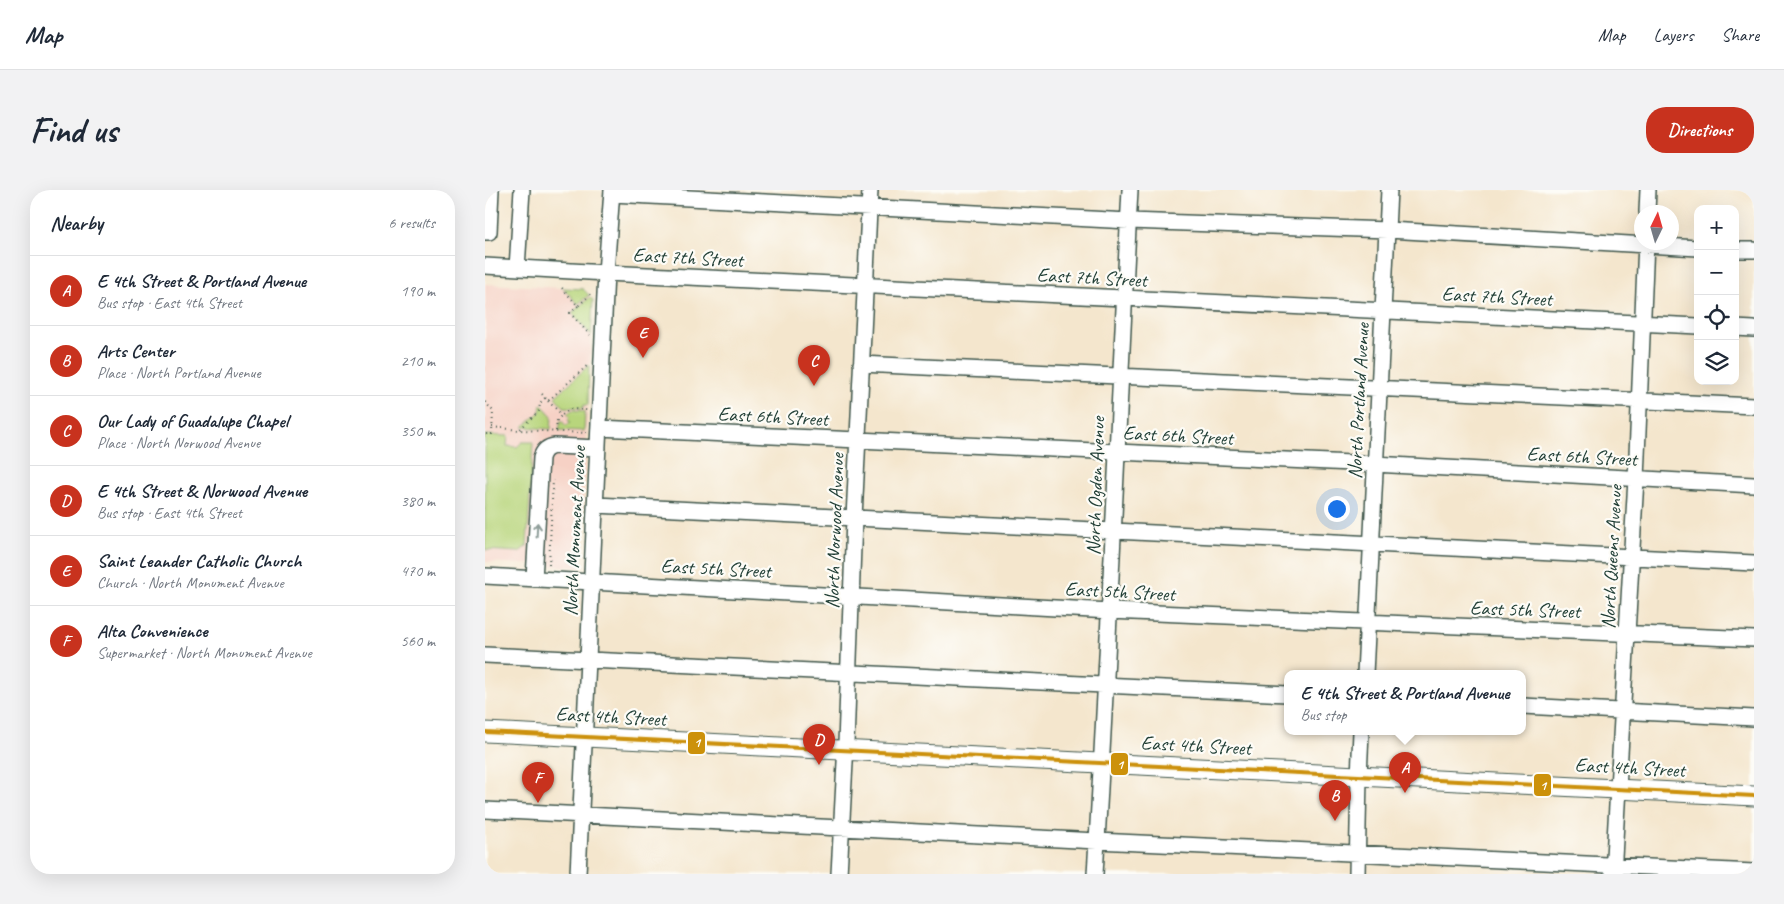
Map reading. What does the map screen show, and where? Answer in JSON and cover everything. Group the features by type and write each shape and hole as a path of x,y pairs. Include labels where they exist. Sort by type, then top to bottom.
{"main road":[{"name":"East 4th Street","path":"485,732 1754,796"}],"street":[{"path":"485,232 489,232 491,190"},
{"path":"517,268 522,190"},
{"name":"North Norwood Avenue","path":"839,874 870,190"},
{"name":"North Ogden Avenue","path":"1095,874 1110,611 1130,190"},
{"name":"North Portland Avenue","path":"1365,670 1389,190"},
{"path":"1647,205 1648,190"},
{"path":"612,192 1129,221 1388,230 1634,243"},
{"name":"North Monument Avenue","path":"578,874 598,448 593,427 612,192"},
{"path":"1679,247 1694,248"},
{"name":"North Queens Avenue","path":"1613,869 1636,479 1646,250"},
{"path":"1739,250 1754,250"},
{"name":"East 7th Street","path":"485,266 1694,326"},
{"path":"1739,328 1754,329"},
{"path":"861,364 1754,406"},
{"name":"East 6th Street","path":"593,427 1754,484"},
{"path":"534,579 541,458 555,439 598,448"},
{"path":"596,505 1754,563"},
{"name":"East 5th Street","path":"485,576 1110,611 1754,639"},
{"path":"485,655 1284,694"},
{"path":"1526,706 1754,718"},
{"path":"1357,874 1361,735"},
{"path":"485,810 1357,853 1613,869 1754,872"}],"path":[{"path":"562,288 578,306"},
{"path":"591,294 570,314 591,336"},
{"path":"548,401 589,364"},
{"path":"542,394 562,415"},
{"path":"519,430 539,411 540,403 545,398"},
{"path":"485,402 493,411 492,434 485,434"},
{"path":"555,439 557,420 570,409 587,410 587,418"},
{"path":"492,427 519,430 555,439 586,433 593,427"},
{"path":"549,565 553,477"}],"shaded area":[{"path":"485,284 583,289 593,300 580,567 485,562"}],"green space":[{"path":"563,288 583,289 589,295 578,304"},
{"path":"590,297 593,300 591,335 572,313"},
{"path":"589,365 588,405 584,405 583,408 564,407 555,397"},
{"path":"541,404 552,416 551,429 523,427 540,412"},
{"path":"572,410 585,411 584,431 559,430 561,420 566,426 570,423 568,419 570,417 567,414"},
{"path":"485,435 508,436 507,446 517,447 522,442 533,442 527,546 519,552 485,550"}],"transit line":[{"name":"1","path":"485,732 1754,796"}],"place":[{"name":"Saint Leander Catholic Church","path":"643,358"},
{"name":"Our Lady of Guadalupe Chapel","path":"814,386"},
{"name":"E 4th Street & Norwood Avenue","path":"819,765"},
{"name":"E 4th Street & Portland Avenue","path":"1405,793"},
{"name":"Alta Convenience","path":"538,803"},
{"name":"Arts Center","path":"1335,821"}]}
